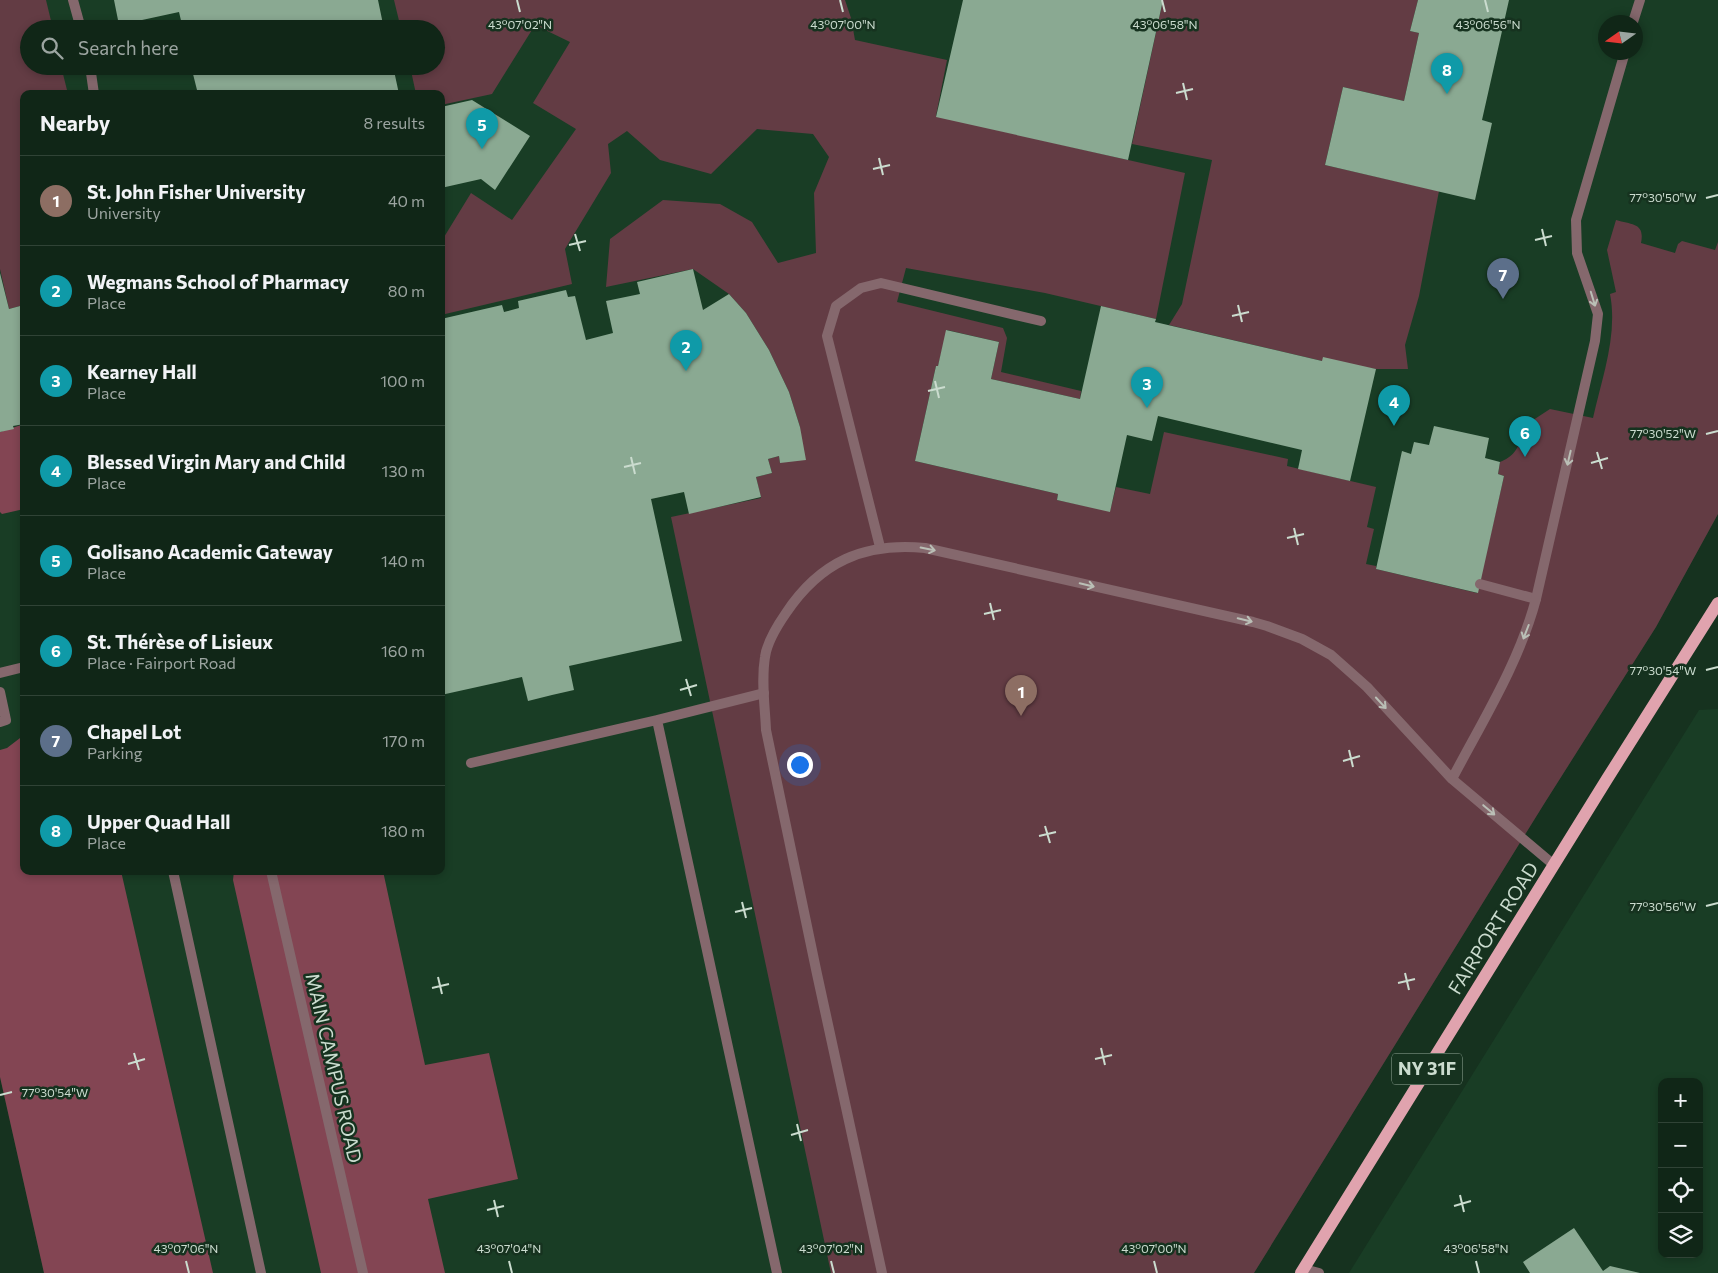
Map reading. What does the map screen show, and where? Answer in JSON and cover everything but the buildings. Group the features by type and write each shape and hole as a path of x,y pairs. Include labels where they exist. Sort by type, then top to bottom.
{"main road":[{"name":"FAIRPORT ROAD","path":"1302,1271 1718,603"}],"street":[{"path":"73,0 79,20"},
{"path":"1635,15 1640,0"},
{"path":"1452,779 1514,662 1529,627 1536,599 1595,341 1598,314 1577,253 1576,220 1623,60"},
{"path":"91,75 93,90"},
{"path":"880,547 827,336 836,306 861,288 881,283 1041,321"},
{"path":"882,1273 766,730 765,656 776,628 797,596 829,566 859,553 880,547 904,546 925,548 1260,624 1302,640 1331,656 1367,687 1452,779 1554,865"},
{"path":"1480,584 1536,599"},
{"path":"0,673 20,668"},
{"path":"0,692 6,720 0,722"},
{"path":"471,763 764,693"},
{"path":"657,720 777,1273"},
{"path":"174,875 261,1273"},
{"name":"MAIN CAMPUS ROAD","path":"272,875 363,1273"},
{"path":"1302,1271 1319,1273"}],"shaded area":[{"path":"0,0 1718,0 1718,514 1656,627 1544,804 1254,1273 44,1273 0,1077"},
{"path":"0,0 46,0 51,20 20,20 20,75 63,75 67,90 20,90 20,306 9,309 0,269"},
{"path":"394,0 845,0 855,40 947,60 936,116 1185,173 1156,319 1045,293 906,268 897,302 1003,328 1007,338 1001,372 1081,391 1080,399 991,379 999,342 947,330 938,366 936,366 915,461 1058,494 1057,500 1110,511 1116,487 1150,494 1164,432 1288,459 1287,466 1376,487 1367,527 1374,529 1366,564 1376,566 1376,569 1477,593 1504,476 1498,474 1500,462 1515,452 1524,426 1550,409 1593,418 1611,341 1612,309 1610,294 1616,292 1607,250 1616,220 1639,228 1642,236 1641,243 1675,253 1678,244 1682,241 1715,250 1718,242 1718,514 1656,627 1544,804 1254,1273 831,1273 671,517 761,498 756,477 772,473 768,459 779,456 780,463 800,427 789,392 769,350 746,313 729,294 693,269 606,287 610,239 663,200 720,204 752,222 778,263 816,253 814,193 829,157 813,134 757,129 711,174 660,160 627,131 608,144 611,173 565,249 572,284 445,314 445,235 471,193 512,220 576,129 533,103 570,42 535,25 492,94 445,104 445,90 415,90 412,75 445,75 445,20 399,20"},
{"path":"1163,0 1418,0 1410,31 1419,33 1404,101 1343,87 1325,165 1439,191 1419,296 1405,345 1408,369 1376,369 1322,361 1169,325 1182,304 1212,160 1132,144"},
{"path":"20,425 20,510 2,514 0,512 0,432"},
{"path":"1718,709 1718,1273 1349,1273 1699,710"},
{"path":"20,738 20,875 122,875 213,1273 44,1273 0,1077 0,750 7,748"},
{"path":"234,875 384,875 425,1065 489,1053 518,1179 428,1199 445,1273 321,1273 233,880"}],"place":[{"name":"Upper Quad Hall","path":"1447,94"},
{"name":"Golisano Academic Gateway","path":"482,149"},
{"name":"Chapel Lot","path":"1503,299"},
{"name":"Wegmans School of Pharmacy","path":"686,371"},
{"name":"Kearney Hall","path":"1147,408"},
{"name":"Blessed Virgin Mary and Child","path":"1394,426"},
{"name":"St. Thérèse of Lisieux","path":"1525,457"},
{"name":"St. John Fisher University","path":"1021,716"}]}
